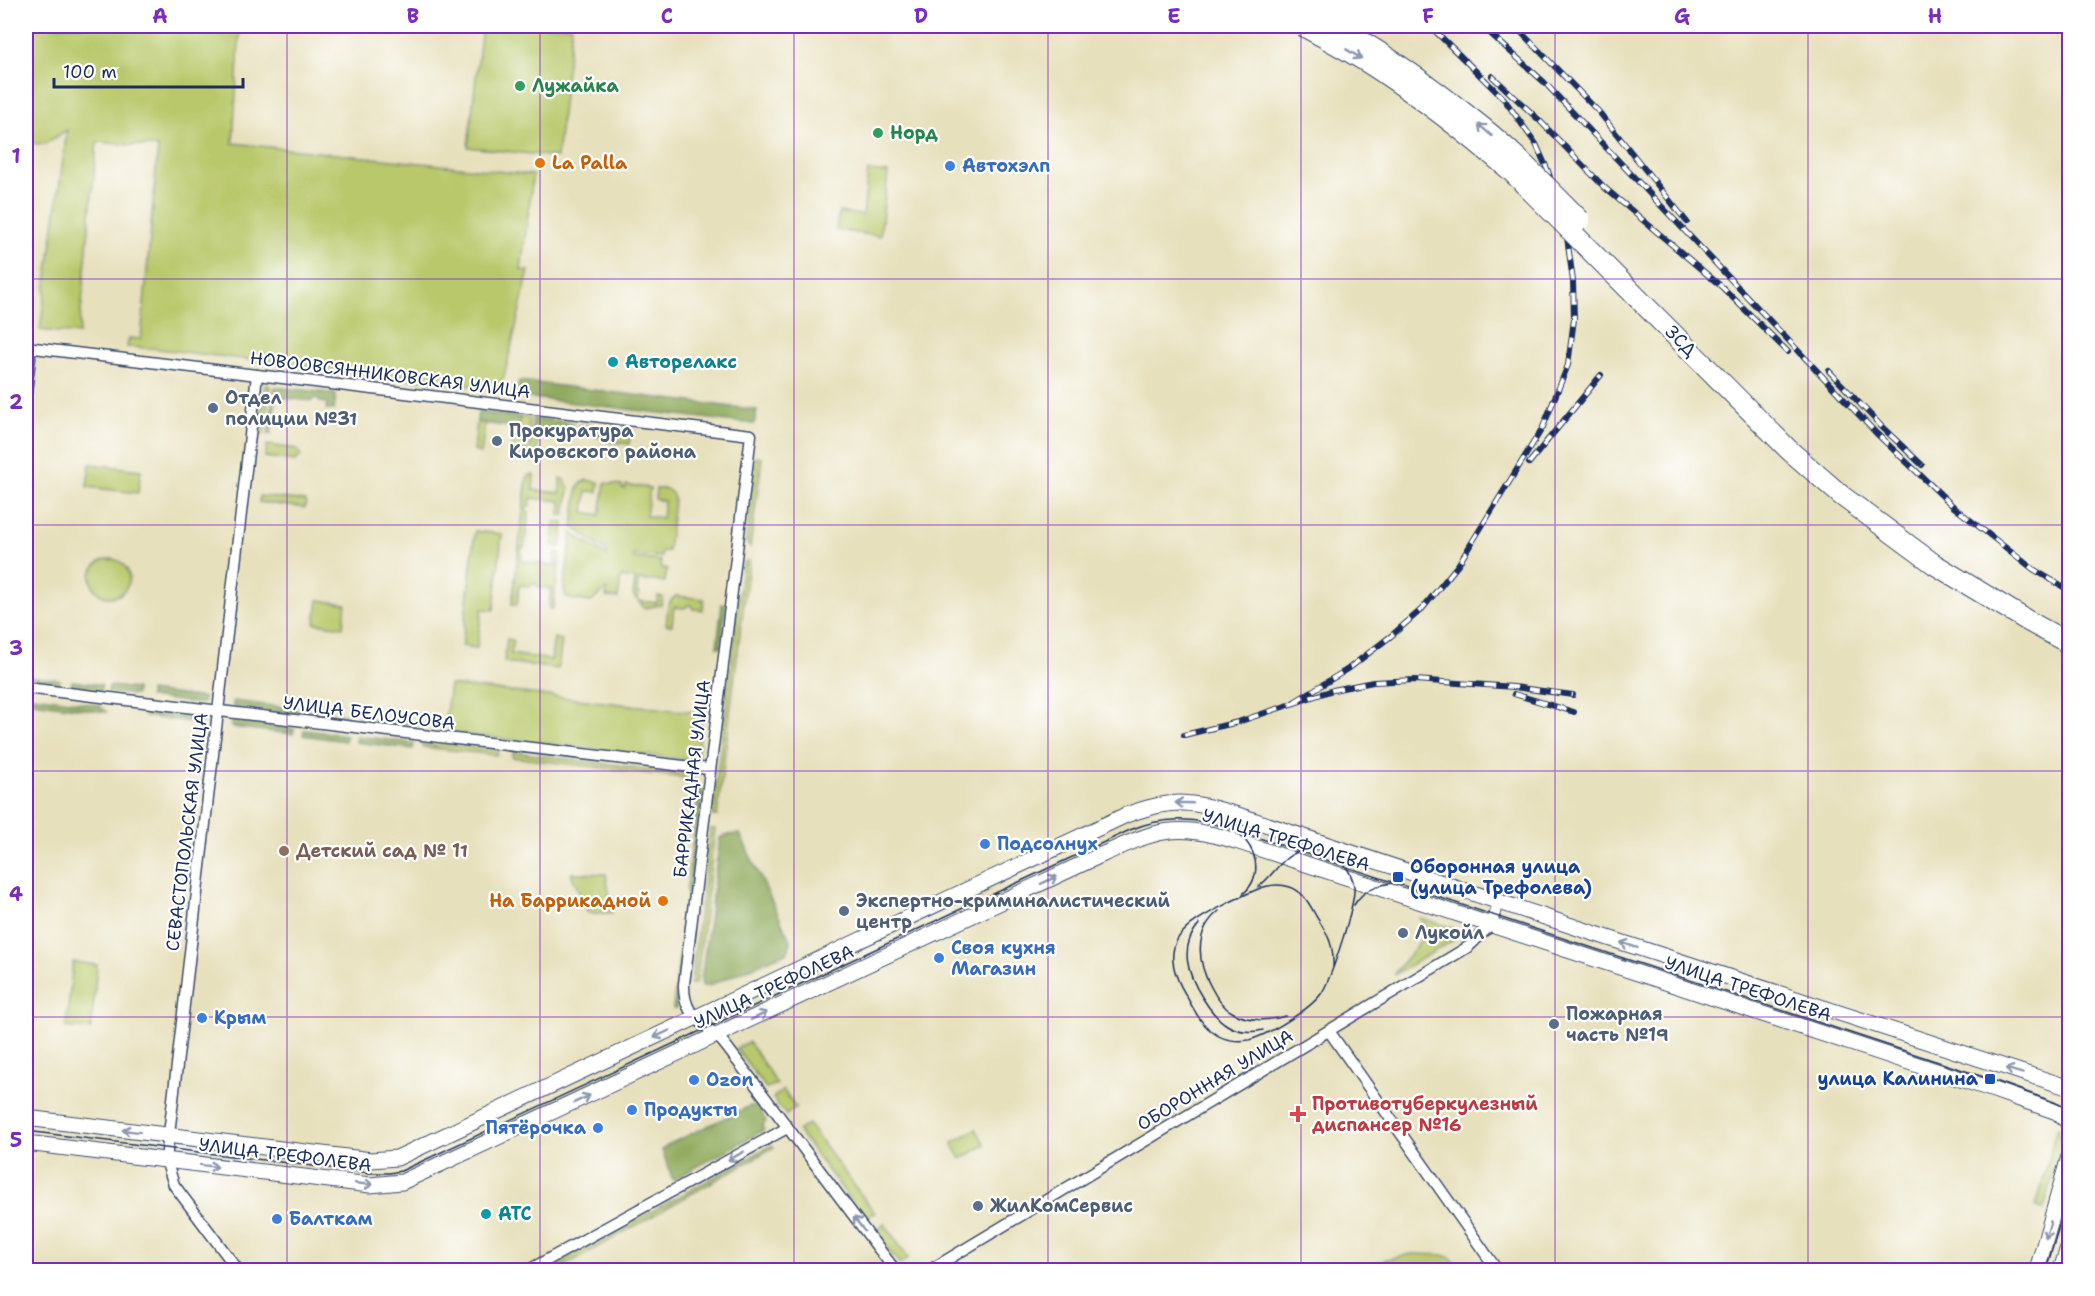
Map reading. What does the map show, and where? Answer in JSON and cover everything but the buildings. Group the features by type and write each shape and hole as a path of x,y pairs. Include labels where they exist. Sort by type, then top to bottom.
{"highway":[{"name":"ЗСД","path":"1303,26 1378,69 1464,131 1512,172 1789,450 1842,496 1934,564 2070,644"},
{"name":"ЗСД","path":"1335,26 1425,83 1520,160 1799,441 1849,485 1940,554 2034,611 2070,628"}],"street":[{"name":"НОВООВСЯННИКОВСКАЯ УЛИЦА","path":"27,347 751,435"},
{"path":"26,393 30,357 27,347"},
{"name":"СЕВАСТОПОЛЬСКАЯ УЛИЦА","path":"238,1270 174,1185 166,1160 257,375"},
{"name":"БАРРИКАДНАЯ УЛИЦА","path":"751,435 709,769 684,984 685,1001 688,1010 726,1045 895,1270"},
{"name":"УЛИЦА БЕЛОУСОВА","path":"26,688 709,769"},
{"name":"УЛИЦА ТРЕФОЛЕВА","path":"26,1118 363,1159 397,1158 1100,827 1142,809 1167,803 1188,802 1231,812 2070,1088"},
{"name":"УЛИЦА ТРЕФОЛЕВА","path":"26,1143 370,1185 391,1184 425,1172 1089,861 1156,832 1173,830 1215,835 1491,925 2063,1113 2070,1124"},
{"name":"ОБОРОННАЯ УЛИЦА","path":"930,1270 1468,947 1491,925 1499,902"},
{"path":"1329,1031 1497,1270"},
{"path":"529,1270 787,1128"},
{"path":"2037,1270 2070,1153"},
{"path":"2061,1270 2070,1241"}],"green space":[{"path":"26,26 240,26 233,143 533,175 521,270 529,271 504,377 498,389 127,347 129,338 141,339 158,147 97,142 79,334 40,330 67,130 45,144 26,143"},
{"name":"Лужайка","path":"482,26 572,26 557,157 468,147"},
{"path":"868,171 888,173 880,236 836,230 839,212 863,215"},
{"path":"519,381 757,410 754,424 516,396"},
{"path":"265,385 270,386 264,434 259,433"},
{"path":"275,387 336,394 334,410 326,409 327,403 314,398 312,401 276,397 270,424 271,434 268,434"},
{"path":"478,412 520,417 519,428 477,422"},
{"path":"520,417 530,418 525,460 510,458 514,428 519,428"},
{"path":"533,418 572,423 571,433 555,431 554,428 548,427 546,430 532,430"},
{"path":"477,422 485,423 481,454 474,451"},
{"path":"579,425 631,431 630,436 603,433 602,437 595,436 593,432 588,432 586,435 579,434"},
{"path":"532,430 539,431 536,461 529,460"},
{"path":"603,433 630,436 629,444 602,441"},
{"path":"267,445 297,449 301,456 295,461 265,457"},
{"path":"756,457 762,458 750,547 746,542"},
{"path":"90,464 141,470 138,493 87,487"},
{"path":"529,475 534,475 533,490 560,493 560,478 565,480 569,489 565,515 560,515 561,501 531,498 526,511 529,514 524,547 521,549 522,561 554,566 556,553 560,553 553,609 549,609 551,589 538,587 536,584 519,585 517,605 512,604"},
{"path":"586,480 599,482 598,492 587,491 584,512 600,515 605,483 622,485 625,489 626,485 650,488 646,516 662,518 664,501 655,499 656,489 666,489 672,493 674,500 668,551 662,551 661,557 634,555 633,558 661,561 660,568 667,569 665,582 638,580 638,601 633,595 635,579 621,577 618,598 606,597 607,589 591,602 570,599 565,595 572,533 607,556 607,552 573,527 578,486"},
{"path":"260,496 306,501 305,508 259,502"},
{"path":"555,522 564,523 561,547 552,545"},
{"path":"475,531 502,534 494,610 482,609 477,648 462,646"},
{"path":"110,559 124,564 129,578 124,592 110,597 96,592 91,578 96,564"},
{"path":"749,561 717,816 712,816 743,565"},
{"path":"658,596 663,597 661,605 644,608 638,601 657,603"},
{"path":"676,596 704,599 703,610 693,609 691,605 685,608 674,607 672,625 666,625 669,605"},
{"path":"318,600 346,604 343,627 315,623"},
{"path":"722,604 726,605 721,647 717,647"},
{"path":"554,638 562,640 558,669 504,662 507,639 513,640 511,654 551,660"},
{"path":"26,676 60,680 59,686 26,681"},
{"path":"72,681 102,685 101,691 71,687"},
{"path":"450,685 702,713 697,761 454,733 445,719"},
{"path":"109,686 136,689 135,695 108,692"},
{"path":"149,691 204,698 203,704 149,697"},
{"path":"26,695 98,705 106,712 26,701"},
{"path":"233,701 296,709 295,715 233,707"},
{"path":"306,710 349,716 348,721 305,716"},
{"path":"145,711 202,717 201,723 144,716"},
{"path":"357,717 416,724 415,729 357,722"},
{"path":"232,721 294,729 293,734 231,727"},
{"path":"304,730 346,735 345,741 303,735"},
{"path":"356,736 414,743 413,749 356,742"},
{"path":"422,744 498,750 497,755 422,747"},
{"path":"513,752 694,775 693,779 512,757"},
{"path":"699,790 703,790 690,895 686,894"},
{"path":"710,829 715,829 696,984 691,984"},
{"path":"740,834 791,942 788,952 708,986 703,986 701,982 720,838 725,835"},
{"path":"571,873 606,874 612,913 588,913"},
{"path":"685,909 688,910 676,1009 673,1009"},
{"path":"1420,918 1453,928 1457,936 1454,940 1395,974 1420,940 1423,926"},
{"path":"73,962 97,965 91,1029 66,1027"},
{"path":"749,1042 777,1084 766,1088 736,1048"},
{"path":"783,1090 796,1107 786,1115 773,1098"},
{"path":"750,1106 758,1106 766,1121 762,1127 764,1130 673,1180 662,1150 667,1145"},
{"path":"808,1124 875,1213 862,1215 798,1131"},
{"path":"2057,1127 2061,1143 2060,1151 2044,1209 2036,1207"},
{"path":"976,1129 985,1145 961,1159 952,1143"},
{"path":"772,1145 774,1147 557,1270 546,1270"},
{"path":"884,1223 908,1258 900,1264 875,1234"},
{"path":"1413,1254 1443,1255 1451,1258 1460,1270 1363,1270 1383,1260"}],"tram line":[{"path":"26,1131 370,1173 401,1171 1130,830 1168,820 1206,822 1232,829 1990,1079 2070,1110"},
{"path":"1237,833 1249,846 1256,870 1250,887 1243,894"},
{"path":"1258,887 1288,857 1301,851"},
{"path":"1333,967 1329,940 1309,903 1295,889 1282,885 1268,886 1254,891 1202,917 1189,926 1174,947 1173,961 1177,977 1195,1012 1205,1025 1218,1035 1230,1040 1240,1041 1257,1037 1298,1014 1321,994 1331,974 1354,895 1353,880 1345,865"},
{"path":"1354,905 1370,889 1393,883"},
{"path":"1219,911 1205,928 1200,947 1206,977 1217,998 1228,1010 1245,1018 1266,1020 1286,1016"},
{"path":"1199,924 1189,942 1187,960 1192,979 1202,997 1213,1013 1226,1025 1243,1031 1263,1030"},
{"path":"2046,1270 2070,1189"}],"railway":[{"path":"1294,702 1348,669 1391,636 1422,609 1458,565 1543,427 1568,365 1574,319 1573,281 1566,230 1548,171 1536,144 1504,99 1430,26"},
{"path":"1482,26 1544,82 1876,433 1955,508 2033,569 2070,591"},
{"path":"1515,26 1599,112 1687,222"},
{"path":"1492,76 1539,120 1605,188 1722,287 1788,352"},
{"path":"1829,371 1922,465"},
{"path":"1529,463 1601,375"},
{"path":"1184,735 1238,722 1333,690 1373,682 1415,680 1514,687 1573,695"},
{"path":"1514,694 1574,712"}],"place":[{"name":"Лужайка","path":"520,86"},
{"name":"Норд","path":"878,133"},
{"name":"La Palla","path":"540,163"},
{"name":"Автохэлп","path":"950,166"},
{"name":"Авторелакс","path":"613,362"},
{"name":"Отдел полиции №31","path":"213,408"},
{"name":"Прокуратура Кировского района","path":"497,441"},
{"name":"Подсолнух","path":"985,844"},
{"name":"Детский сад № 11","path":"284,851"},
{"name":"Оборонная улица (улица Трефолева)","path":"1398,877"},
{"name":"На Баррикадной","path":"663,901"},
{"name":"Экспертно-криминалистический центр","path":"844,911"},
{"name":"Лукойл","path":"1403,933"},
{"name":"Своя кухня Магазин","path":"939,958"},
{"name":"Крым","path":"202,1018"},
{"name":"Пожарная часть №19","path":"1554,1024"},
{"name":"улица Калинина","path":"1990,1079"},
{"name":"Ozon","path":"694,1080"},
{"name":"Продукты","path":"632,1110"},
{"name":"Противотуберкулезный диспансер №16","path":"1298,1114"},
{"name":"Пятёрочка","path":"598,1128"},
{"name":"ЖилКомСервис","path":"978,1206"},
{"name":"АТС","path":"486,1214"},
{"name":"Балткам","path":"277,1219"}]}
